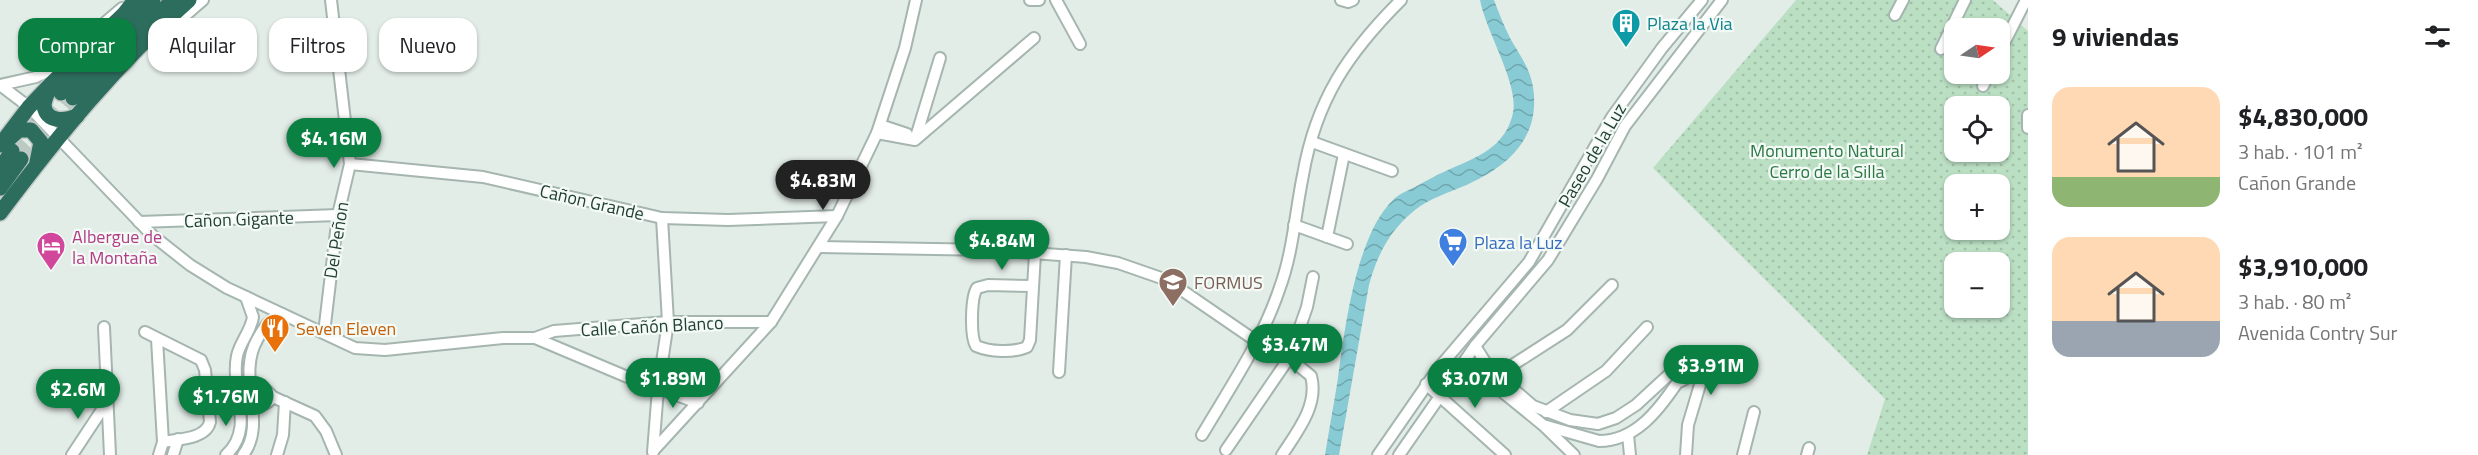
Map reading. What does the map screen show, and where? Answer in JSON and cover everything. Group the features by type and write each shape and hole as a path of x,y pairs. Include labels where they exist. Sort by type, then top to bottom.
{"highway":[{"path":"62,92 135,0"},
{"path":"0,169 29,107 62,92 153,0"},
{"path":"76,116 68,120 59,120 47,112 44,103 62,92 172,0"},
{"path":"170,18 189,0"},
{"path":"0,213 36,165 62,139 76,116 108,79 148,40"},
{"path":"0,189 8,150 19,130 31,130 41,142 36,165"}],"street":[{"path":"0,85 36,77 47,72 65,59 100,25 135,0"},
{"path":"182,18 203,0"},
{"path":"653,453 771,322 837,216 879,129 916,0"},
{"path":"1030,0 1039,0"},
{"path":"1056,0 1080,44"},
{"path":"1202,435 1256,341 1279,291 1294,240 1294,225 1303,171 1326,97 1352,55 1371,30 1401,0"},
{"name":"Paseo de la Luz","path":"1399,455 1475,346 1548,260 1597,179 1625,126 1722,0"},
{"path":"1895,15 1903,0"},
{"path":"1941,49 1965,0"},
{"path":"2010,31 2026,0"},
{"name":"Del Peñon","path":"324,333 338,215 350,164 331,2"},
{"path":"1698,2 1707,19"},
{"name":"Paseo de la Luz","path":"1378,455 1426,384 1529,262 1574,186 1602,132 1698,2"},
{"path":"916,137 1034,38"},
{"path":"1662,48 1674,60"},
{"path":"916,137 940,58"},
{"path":"0,85 29,107 62,139 139,222 169,250 198,271 245,297 355,348 366,350 503,338 535,338 698,403"},
{"path":"2028,115 2028,127"},
{"path":"879,129 916,137"},
{"path":"1312,142 1392,171"},
{"path":"1327,237 1344,154"},
{"name":"Cañon Grande","path":"350,164 483,177 662,218 728,220 837,216"},
{"name":"Cañon Gigante","path":"139,222 338,215"},
{"path":"653,453 658,388 668,322 662,218"},
{"path":"1294,225 1347,244"},
{"path":"819,247 951,247 1066,255 1118,263 1167,280 1256,341 1289,358 1311,376 1313,387 1307,415 1282,455"},
{"path":"1032,286 988,285 977,288 974,296 972,337 976,346 985,349 1016,351 1027,347 1030,340 1035,253"},
{"path":"1059,372 1066,255"},
{"path":"1226,450 1289,358 1307,307 1313,278"},
{"path":"1437,370 1450,380 1493,378 1568,330 1612,285"},
{"path":"243,455 252,437 237,359 253,317 245,297"},
{"path":"1490,308 1500,317"},
{"path":"244,391 252,348 264,325 282,314"},
{"name":"Calle Cañón Blanco","path":"535,338 554,331 668,322 771,322"},
{"path":"104,327 112,454"},
{"path":"1546,412 1606,371 1647,327"},
{"path":"145,332 197,357 205,370 209,428 201,434 163,441"},
{"path":"157,339 163,441 159,455"},
{"path":"1475,346 1493,378 1574,455"},
{"path":"1493,378 1546,412 1570,420 1598,424 1616,418 1636,405 1679,363 1691,358 1697,360 1702,370 1702,378 1686,439"},
{"path":"1543,425 1599,441 1628,435 1649,417 1677,383 1684,382 1692,372 1697,360"},
{"path":"1684,382 1690,390 1683,422 1686,455"},
{"path":"1426,384 1504,455"},
{"path":"244,391 267,391 273,397 315,416 326,431 336,455"},
{"path":"246,406 269,404 273,397"},
{"path":"72,455 108,402"},
{"path":"277,455 283,435 285,402"},
{"path":"1636,405 1649,417"},
{"path":"226,455 238,441 246,406"},
{"path":"1743,455 1754,412"},
{"path":"1598,424 1599,441"},
{"path":"1628,435 1630,455"},
{"path":"173,455 178,439"}],"green space":[{"name":"Monumento Natural Cerro de la Silla","path":"1796,0 1993,0 2028,31 2028,455 1867,455 1885,399 1653,168"}],"water":[{"path":"1480,0 1494,0 1510,38 1527,67 1533,87 1532,121 1526,136 1507,160 1480,178 1421,206 1398,226 1386,244 1376,263 1369,285 1339,455 1325,455 1354,282 1371,234 1382,214 1395,198 1488,150 1504,135 1509,125 1514,101 1511,88"}],"tunnel":[{"path":"12,151 61,93"},
{"path":"21,159 73,98"}],"place":[{"name":"Plaza la Via","path":"1626,48"},
{"name":"Plaza la Luz","path":"1453,268"},
{"name":"Albergue de la Montaña","path":"51,272"},
{"name":"FORMUS","path":"1173,308"},
{"name":"Seven Eleven","path":"275,354"}]}
